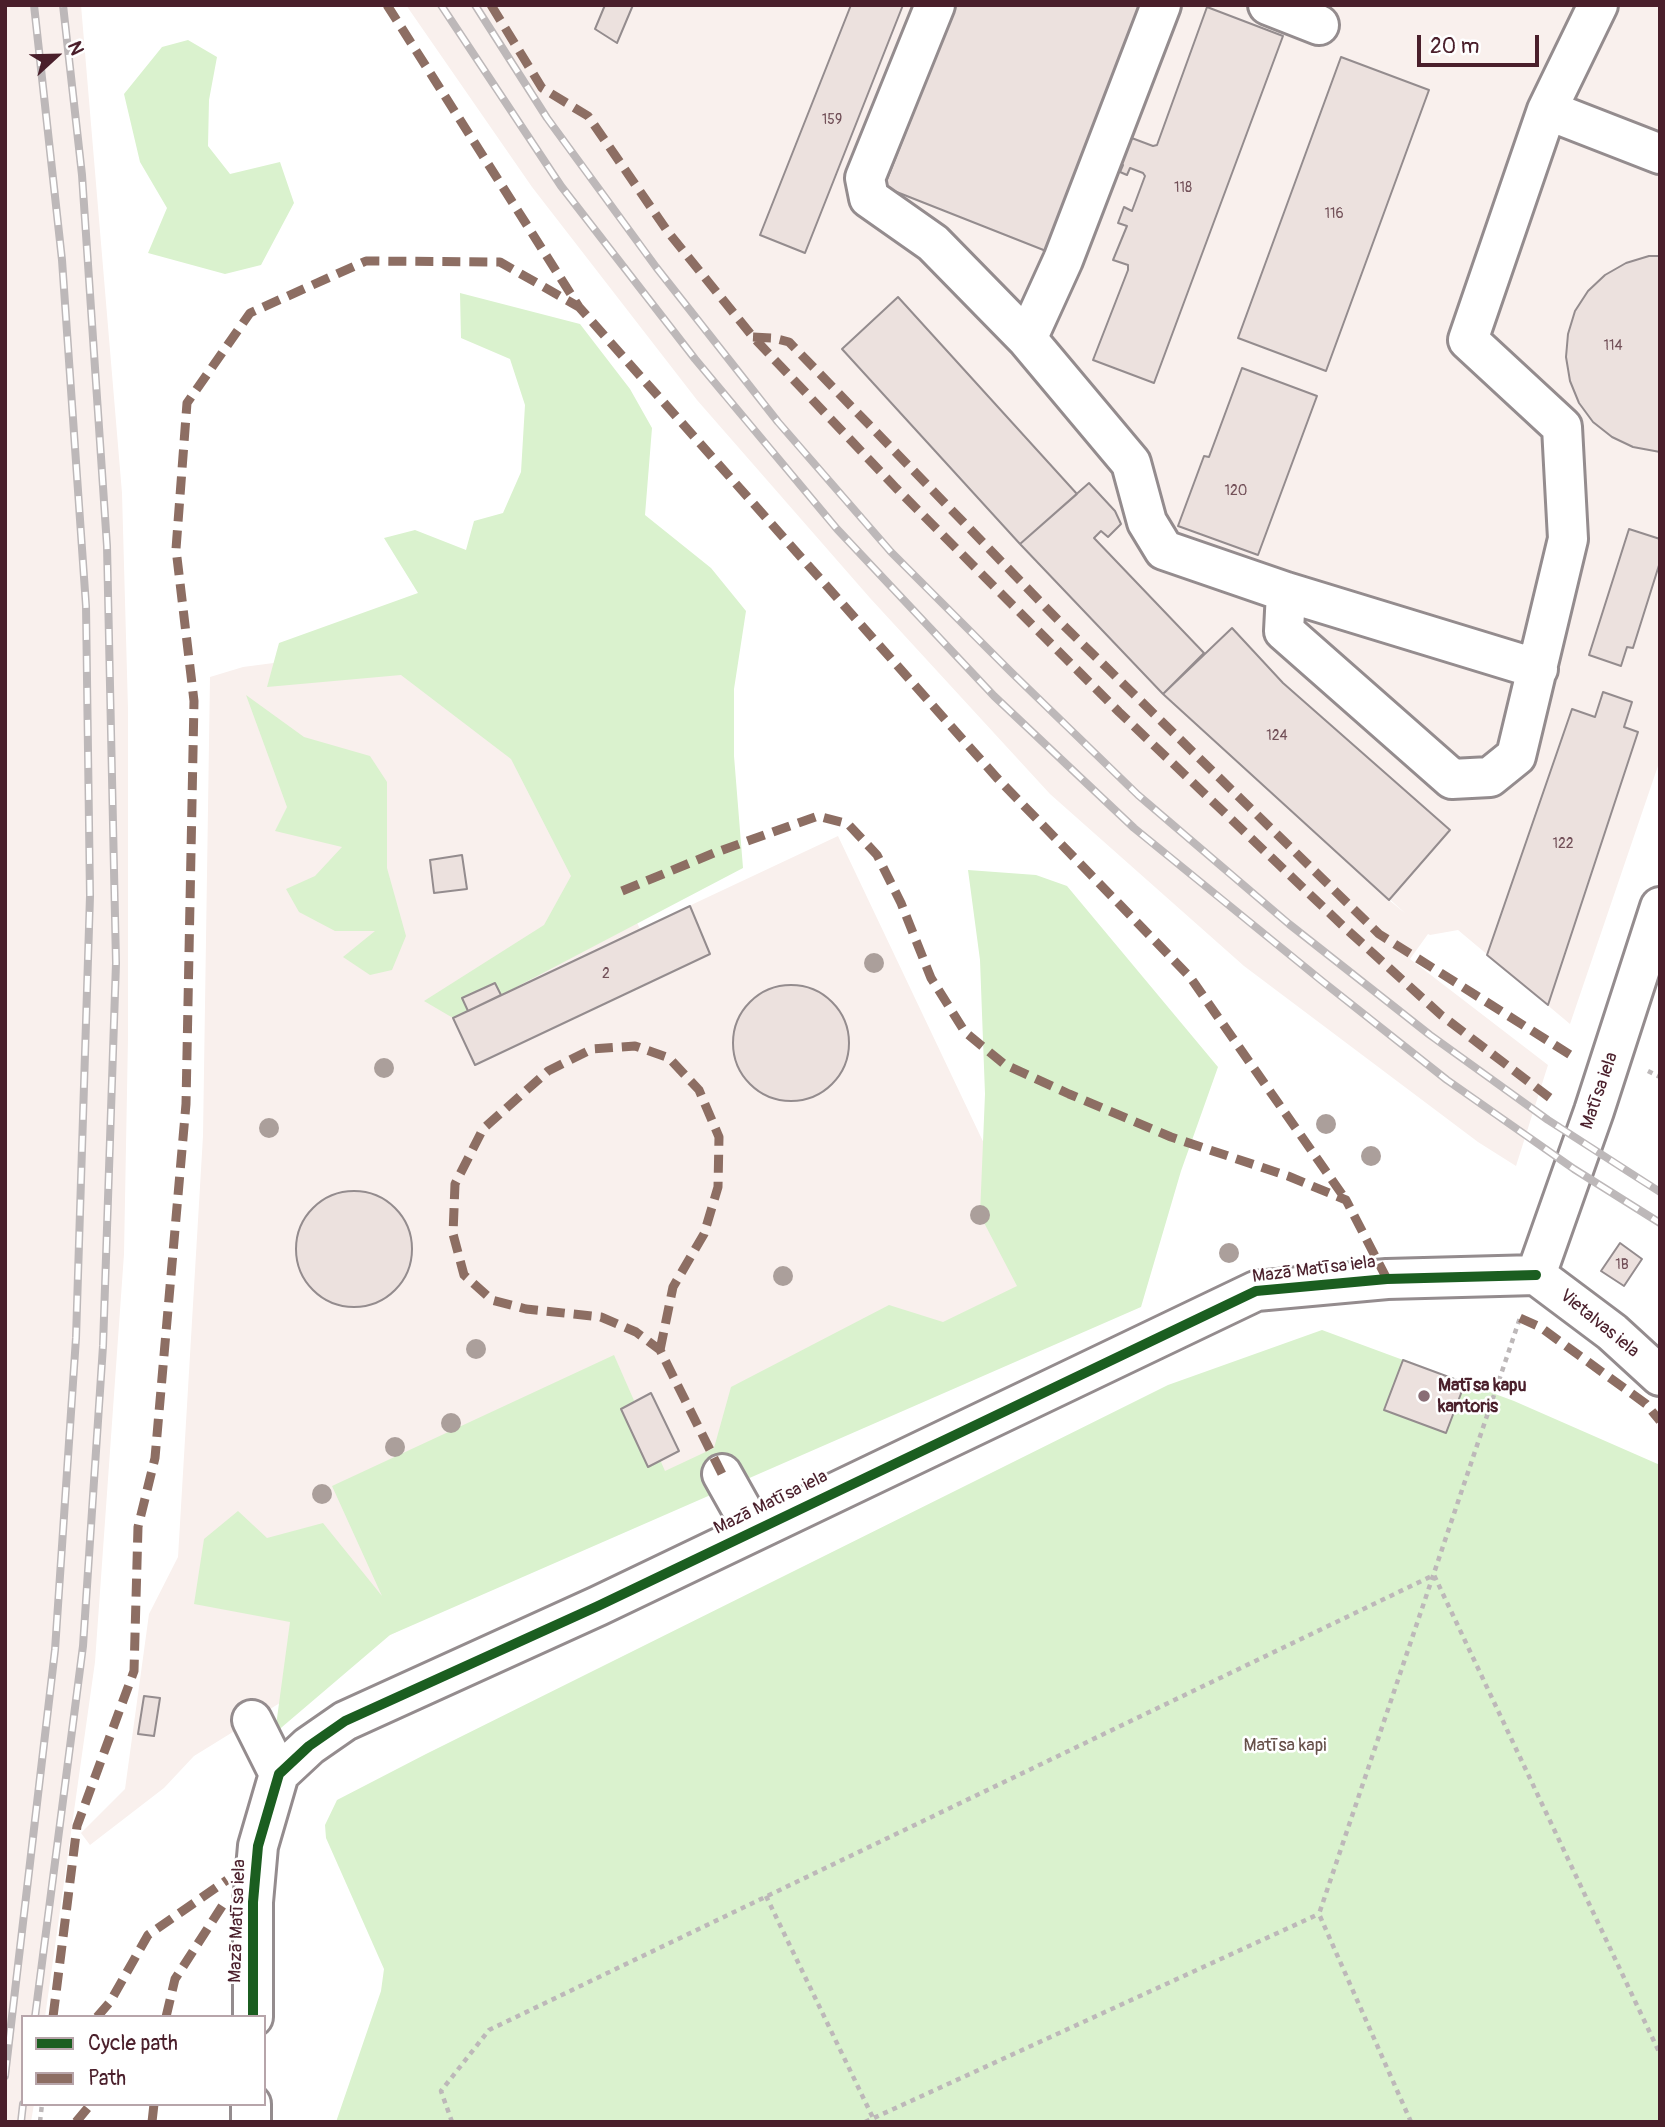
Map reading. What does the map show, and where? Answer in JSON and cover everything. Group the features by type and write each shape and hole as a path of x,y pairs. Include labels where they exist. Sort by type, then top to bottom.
{"street":[{"path":"935,5 865,178 869,198 933,243 1027,339 1131,463 1147,522 1164,550 1286,592 1538,670"},
{"path":"1027,339 1063,260 1161,5"},
{"path":"1268,5 1319,25"},
{"path":"1286,592 1284,631 1452,779 1490,777 1516,756 1568,539 1562,427 1468,340 1546,110 1598,5"},
{"path":"1546,110 1660,154"},
{"name":"Matīsa iela","path":"1536,1275 1594,1111 1646,997 1660,907"},
{"name":"Vietalvas iela","path":"1536,1275 1612,1332 1660,1376"},
{"name":"Mazā Matīsa iela","path":"253,2015 253,1902 258,1846 279,1774 309,1746 345,1721 598,1606 1256,1291 1387,1279 1536,1275"},
{"path":"722,1474 754,1531"},
{"path":"253,1720 279,1774"}],"path":[{"path":"1411,2122 1319,1914 1536,1275"},
{"path":"452,2122 441,2091 489,2030 1434,1574"},
{"path":"1434,1574 1660,2054"},
{"path":"766,1896 874,2120"},
{"path":"865,2122 1319,1914"}],"shaded area":[{"path":"5,5 81,5 122,493 128,709 128,1038 124,1254 95,1662 45,2015 21,2015 21,2106 34,2106 31,2122 5,2122"},
{"path":"406,5 1660,5 1660,760 1570,1024 1458,930 1428,934 1410,959 1548,1065 1516,1166 1478,1142 1244,966 1050,794 870,598 697,400 532,187","holes":["1296,814 1406,914 1389,900"]},
{"path":"411,645 554,750 640,929 838,836 1063,1310 390,1635 194,1756 164,1788 90,1845 81,1833 125,1789 149,1614 178,1557 203,1136 210,677 243,667"}],"green space":[{"path":"188,40 217,57 209,100 208,146 230,174 280,162 294,203 261,265 225,274 148,253 167,208 140,162 124,94 162,47"},
{"path":"460,293 580,324 630,389 652,428 645,515 711,568 746,611 734,689 734,756 743,868 501,995 494,983 462,998 468,1011 453,1018 424,1001 544,925 571,876 511,759 401,675 267,687 279,643 418,593 384,538 415,530 466,550 474,521 503,513 521,472 525,405 510,359 461,338"},
{"path":"246,695 304,737 370,756 387,782 387,868 406,936 392,970 370,975 343,957 375,931 335,931 299,912 286,889 315,876 342,847 275,831 287,807"},
{"path":"968,870 1036,875 1067,886 1218,1067 1181,1171 1141,1307 390,1635 275,1733 290,1622 194,1604 204,1539 238,1511 267,1538 323,1523 382,1596 332,1486 614,1355 665,1471 714,1448 731,1387 889,1305 943,1322 1017,1286 980,1215 985,1094 980,960"},
{"name":"Matīsa kapi","path":"1322,1330 1514,1401 1660,1465 1660,2122 336,2122 381,1991 384,1969 326,1838 325,1825 337,1800 1168,1385"}],"building":[{"path":"605,5 633,5 617,43 595,29"},
{"path":"851,5 903,5 805,253 760,235"},
{"path":"956,5 1142,5 1046,251 884,187"},
{"path":"1207,7 1283,36 1154,383 1093,360 1128,270 1128,265 1113,260 1127,226 1118,223 1124,207 1132,211 1145,176 1130,168 1127,175 1120,172 1123,165 1119,164 1129,137 1157,145"},
{"path":"1341,57 1429,90 1326,371 1238,338"},
{"path":"1649,256 1660,256 1660,452 1633,447 1612,437 1593,422 1579,403 1570,381 1566,357 1568,334 1575,311 1588,291 1605,275 1626,263"},
{"path":"898,297 1077,494 1020,544 842,349"},
{"path":"1242,368 1317,396 1258,555 1178,526 1204,456 1209,457"},
{"path":"1089,483 1115,511 1121,524 1108,537 1101,531 1094,538 1204,653 1163,694 1020,544"},
{"path":"1629,529 1660,539 1660,562 1633,648 1627,647 1621,666 1589,655"},
{"path":"1232,628 1283,683 1450,830 1389,900 1163,694"},
{"path":"1603,692 1632,702 1624,727 1638,732 1548,1005 1487,955 1572,709 1595,717"},
{"path":"462,855 467,889 434,893 430,860"},
{"path":"690,906 710,954 475,1065 453,1018"},
{"path":"495,983 501,995 468,1011 462,998"},
{"path":"791,985 813,989 832,1002 845,1021 849,1043 845,1065 832,1084 813,1097 791,1101 769,1097 750,1084 737,1065 733,1043 737,1021 750,1002 769,989"},
{"path":"354,1191 376,1195 395,1208 408,1227 412,1249 408,1271 395,1290 376,1303 354,1307 332,1303 313,1290 300,1271 296,1249 300,1227 313,1208 332,1195"},
{"path":"1620,1243 1642,1259 1624,1286 1601,1271"},
{"name":"Matīsa kapu kantoris","path":"1403,1360 1465,1383 1446,1433 1384,1410"},
{"path":"651,1393 679,1451 648,1467 621,1409"},
{"path":"144,1696 160,1698 154,1736 138,1734"}],"railway":[{"path":"5,2076 55,1650 76,1338 90,896 86,606 62,260 34,5"},
{"path":"35,2015 83,1646 103,1346 116,963 107,546 82,175 63,5"},
{"path":"441,5 561,186 695,359 837,529 994,696 1134,828 1447,1080 1574,1169 1660,1223"},
{"path":"475,5 547,118 656,267 778,422 891,552 1138,795 1289,924 1430,1035 1548,1120 1660,1192"},
{"path":"21,2122 23,2106"}],"marked path":[{"path":"387,5 579,307 997,778 1190,977 1346,1200"},
{"path":"491,5 542,88 588,116 668,232 753,337 896,488 1119,712 1343,926 1441,1015 1554,1101"},
{"path":"53,2015 77,1826 134,1671 138,1527 155,1458 186,1104 194,701 176,549 187,403 250,313 366,261 500,262 579,307"},
{"path":"753,337 789,342 1059,621 1379,934 1572,1056"},
{"path":"622,891 714,853 818,816 848,824 877,855 901,903 931,978 965,1032 1004,1064 1069,1094 1171,1137 1288,1176 1346,1200 1387,1279"},
{"path":"660,1350 673,1287 704,1234 718,1187 719,1137 699,1090 669,1058 635,1046 592,1049 548,1071 483,1129 455,1184 453,1234 464,1275 492,1300 526,1309 601,1317 636,1332 660,1350 722,1474"},
{"path":"1520,1318 1540,1327 1646,1404 1660,1421"},
{"path":"99,2015 110,2002 148,1935 227,1880"},
{"path":"166,2015 175,1979 226,1900"},
{"path":"76,2122 89,2106"},
{"path":"152,2122 154,2106"}],"cycle path":[{"path":"253,2015 253,1902 258,1846 279,1774 309,1746 345,1721 598,1606 1256,1291 1387,1279 1536,1275"}],"place":[{"name":"Matīsa kapu kantoris","path":"1424,1396"}]}
